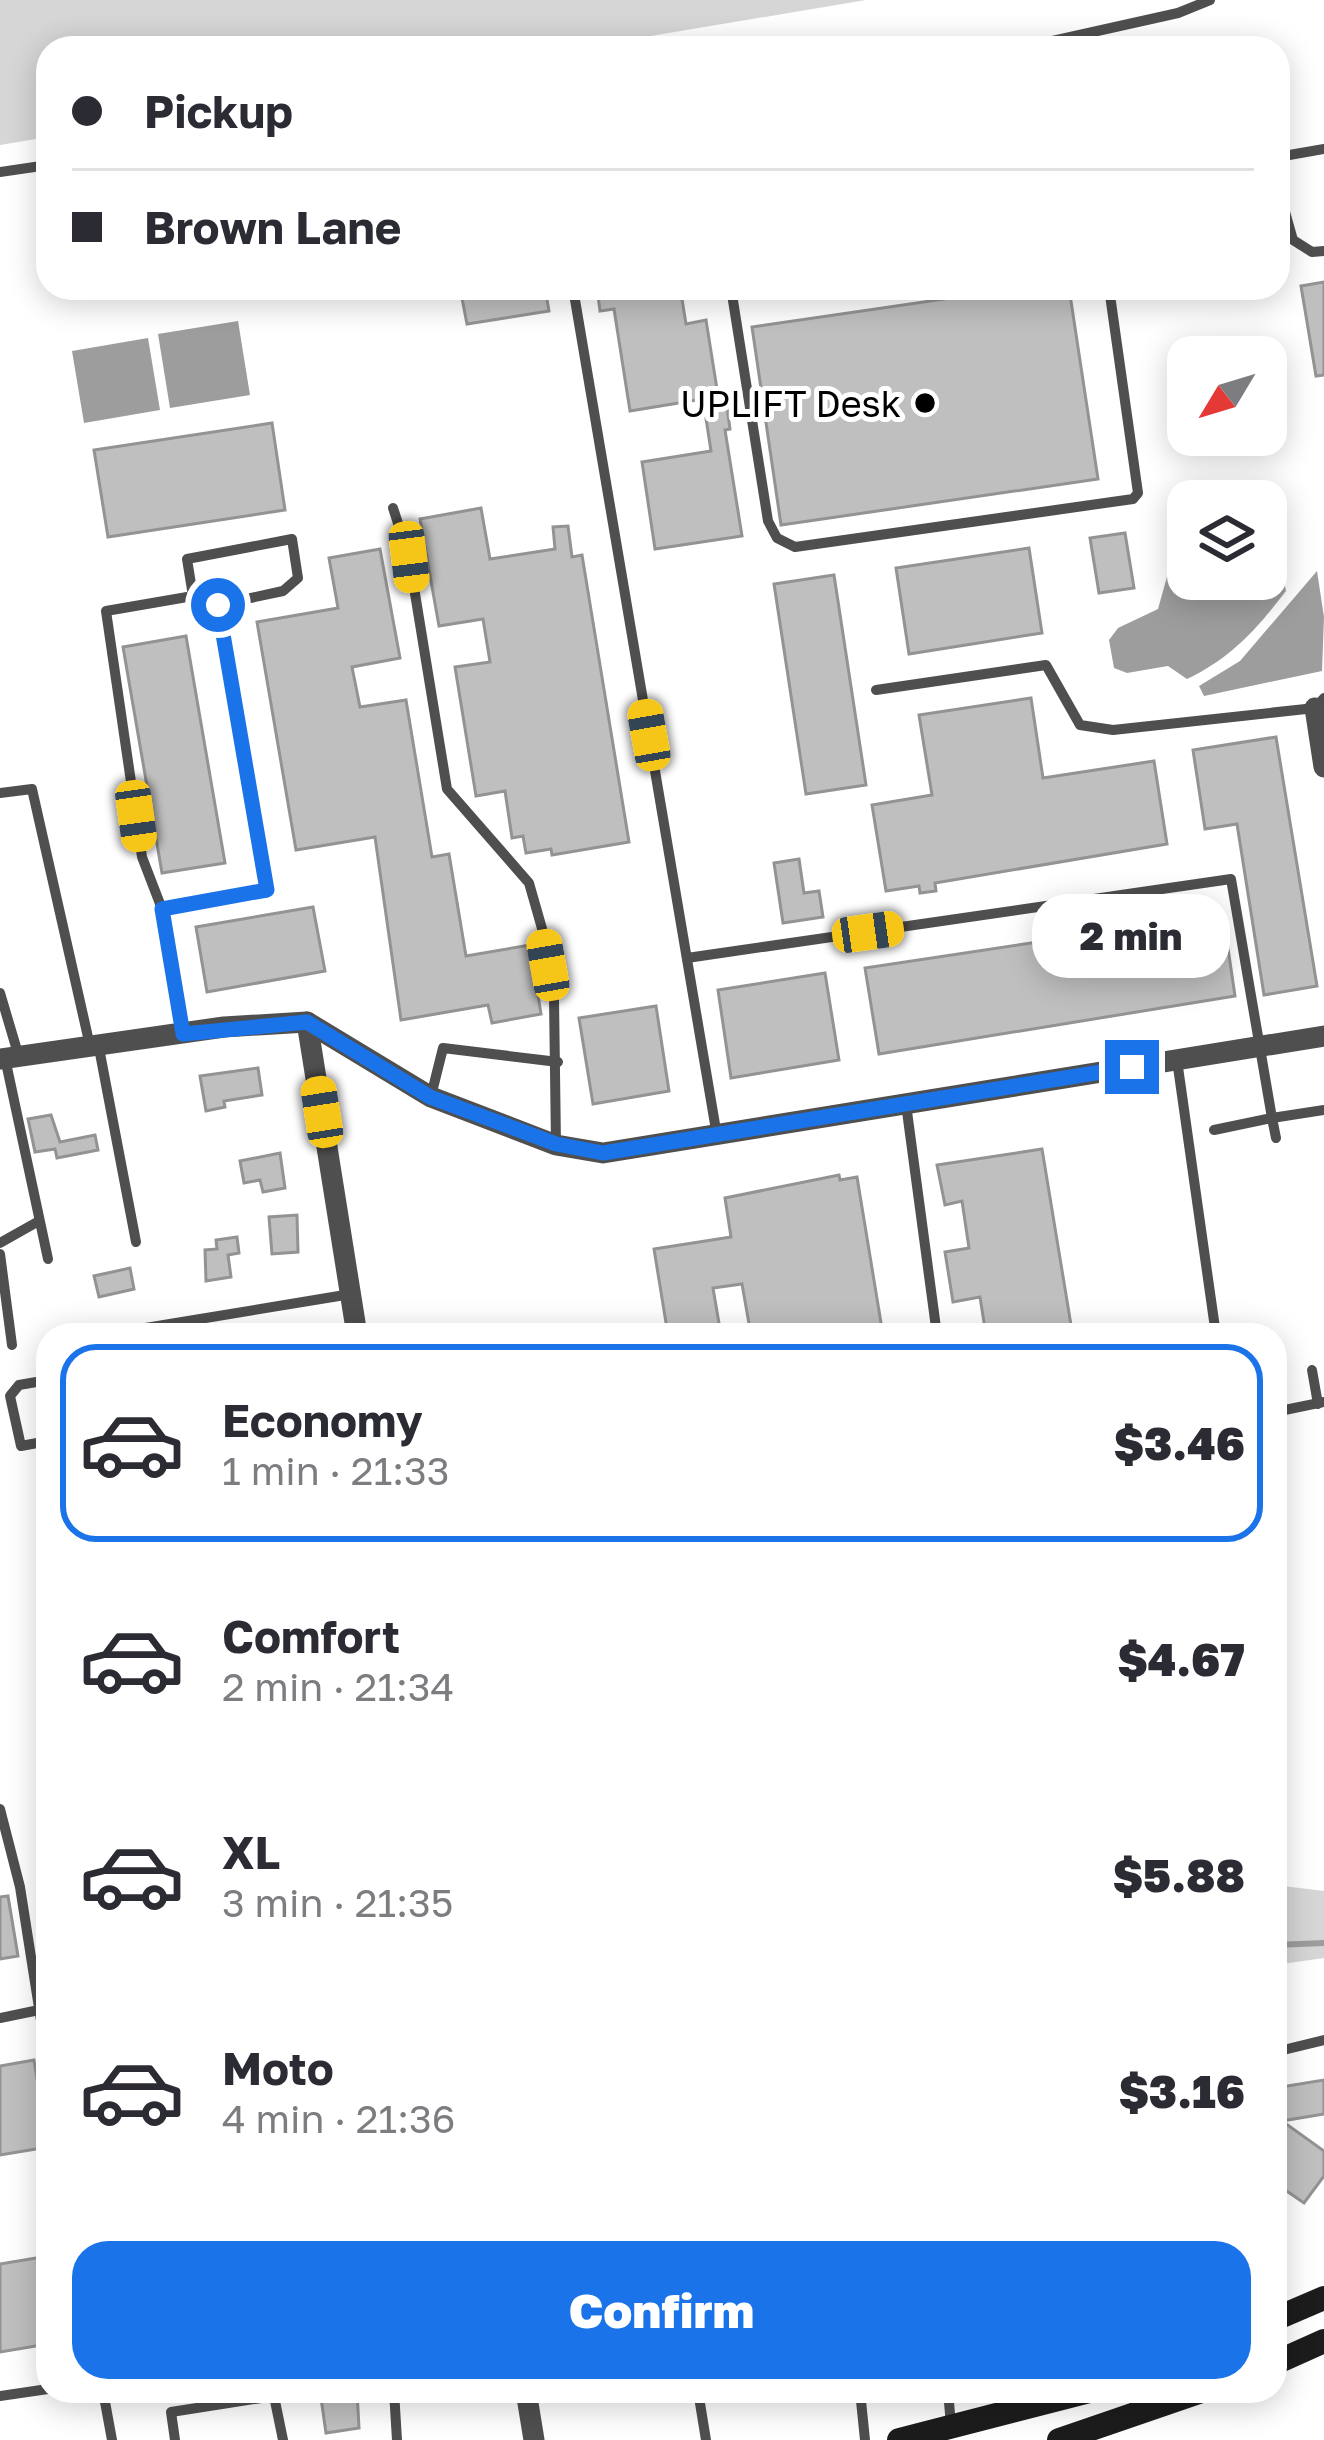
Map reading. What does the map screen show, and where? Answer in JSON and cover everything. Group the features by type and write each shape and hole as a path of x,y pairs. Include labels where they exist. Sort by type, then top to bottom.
{"main road":[{"path":"1287,2314 1324,2299"},
{"path":"1287,2357 1324,2341"},
{"path":"899,2440 1033,2403"},
{"path":"1055,2403 1070,2438"},
{"path":"1070,2438 1082,2403"},
{"path":"1070,2438 1168,2403"}],"street":[{"path":"1319,703 1324,767"},
{"path":"8,1058 307,1022 430,1097 556,1144 603,1153 1324,1036"},
{"path":"307,1022 355,1323"},
{"path":"528,2403 534,2440"}],"lane":[{"path":"1075,36 1178,13 1210,0"},
{"path":"1290,155 1324,149"},
{"path":"0,172 36,167"},
{"path":"1290,229 1293,240 1312,252 1324,251"},
{"path":"575,300 717,1136"},
{"path":"733,300 768,521 777,538 795,547 1133,499 1138,493 1110,300"},
{"path":"393,508 409,557 447,789 529,883 554,998 556,1144"},
{"path":"183,1034 162,909 142,857 106,611 193,596 218,605 283,591 298,578 292,539 187,559 193,596"},
{"path":"162,909 267,890 218,605"},
{"path":"875,690 1046,665 1080,725 1096,728 1319,703"},
{"path":"0,793 32,789 136,1242"},
{"path":"686,958 1231,880 1276,1138"},
{"path":"0,993 47,1259"},
{"path":"430,1097 443,1048 557,1062"},
{"path":"1177,1060 1214,1323"},
{"path":"906,1105 935,1323"},
{"path":"1214,1130 1324,1110"},
{"path":"0,1243 39,1221"},
{"path":"0,1254 12,1345"},
{"path":"176,1323 351,1294"},
{"path":"1287,1410 1321,1403 1312,1370"},
{"path":"36,1382 20,1384 10,1396 21,1446 36,1443"},
{"path":"0,1809 20,1887 36,1991"},
{"path":"0,2018 36,2011"},
{"path":"1287,2049 1324,2040"},
{"path":"0,2396 36,2391"},
{"path":"105,2403 112,2440"},
{"path":"176,2440 172,2411 226,2403"},
{"path":"275,2403 283,2440"},
{"path":"395,2403 397,2440"},
{"path":"700,2403 706,2440"},
{"path":"861,2403 865,2440"},
{"path":"949,2403 952,2428"}],"shaded area":[{"path":"0,0 866,0 651,36 36,36 36,139 0,145"},
{"path":"238,321 250,395 170,408 158,334"},
{"path":"148,338 160,410 84,423 72,351"},
{"path":"1317,571 1324,617 1322,671 1204,696 1199,686 1240,661"},
{"path":"1167,577 1167,600 1279,600 1242,642 1187,679 1168,666 1127,673 1114,668 1109,640 1118,628 1158,609"},
{"path":"1287,1886 1324,1891 1324,1958 1287,1963"}],"building":[{"path":"1324,282 1324,375 1316,376 1301,286"},
{"path":"462,300 547,300 549,311 467,324"},
{"path":"599,300 682,300 686,324 706,320 720,408 727,407 730,429 725,430 742,536 655,549 642,462 711,451 703,399 630,411 614,309 600,311"},
{"name":"UPLIFT Desk","path":"938,300 1071,300 1098,479 781,525 752,327"},
{"path":"272,423 285,510 108,537 94,450"},
{"path":"481,508 490,559 555,549 553,527 568,526 572,557 582,555 629,842 552,855 551,849 526,853 523,836 512,838 505,791 476,796 455,667 490,662 483,619 439,626 420,519"},
{"path":"1125,533 1134,588 1099,593 1090,538"},
{"path":"1029,548 1042,633 909,654 896,568"},
{"path":"380,549 400,658 352,667 360,707 406,700 432,857 449,854 466,956 530,945 541,1014 492,1023 488,1005 401,1020 375,837 296,850 257,622 338,608 329,558"},
{"path":"834,575 866,785 806,794 774,584"},
{"path":"186,636 225,863 162,873 123,647"},
{"path":"1031,698 1043,778 1154,761 1167,844 935,883 936,891 920,893 919,886 886,891 872,805 932,795 919,715"},
{"path":"1276,737 1317,986 1264,995 1237,824 1205,829 1193,750"},
{"path":"799,859 804,893 819,891 823,917 783,923 774,863"},
{"path":"313,907 325,971 207,992 196,927"},
{"path":"1223,914 1235,996 879,1054 865,968"},
{"path":"825,973 839,1060 731,1078 718,990"},
{"path":"656,1006 669,1091 593,1104 579,1018"},
{"path":"258,1068 262,1095 224,1101 225,1107 206,1111 200,1076"},
{"path":"51,1115 60,1142 95,1135 98,1150 57,1158 55,1149 35,1152 28,1119"},
{"path":"1042,1149 1071,1323 984,1323 980,1297 953,1302 945,1252 969,1248 962,1201 945,1205 937,1165"},
{"path":"280,1153 285,1188 263,1192 260,1180 244,1183 240,1161"},
{"path":"839,1175 840,1180 857,1177 881,1323 749,1323 742,1284 713,1288 719,1323 666,1323 654,1249 731,1237 725,1198"},
{"path":"297,1215 298,1252 272,1254 269,1217"},
{"path":"237,1237 239,1253 228,1255 231,1277 206,1281 205,1250 217,1249 216,1240"},
{"path":"130,1268 134,1289 99,1297 94,1276"},
{"path":"8,1896 18,1956 0,1959 0,1897"},
{"path":"34,2060 36,2149 0,2155 0,2066"},
{"path":"1324,2080 1324,2114 1287,2120 1287,2086"},
{"path":"1287,2125 1324,2151 1324,2176 1304,2203 1287,2191"},
{"path":"36,2258 36,2346 0,2352 0,2264"},
{"path":"322,2403 358,2403 359,2428 326,2433"}],"waterway":[{"path":"1287,1945 1324,1943"}],"place":[{"name":"UPLIFT Desk","path":"925,403"}],"route":[{"path":"218,605 267,890 162,909 183,1034 307,1022 430,1097 556,1144 603,1153 1132,1067"}]}
